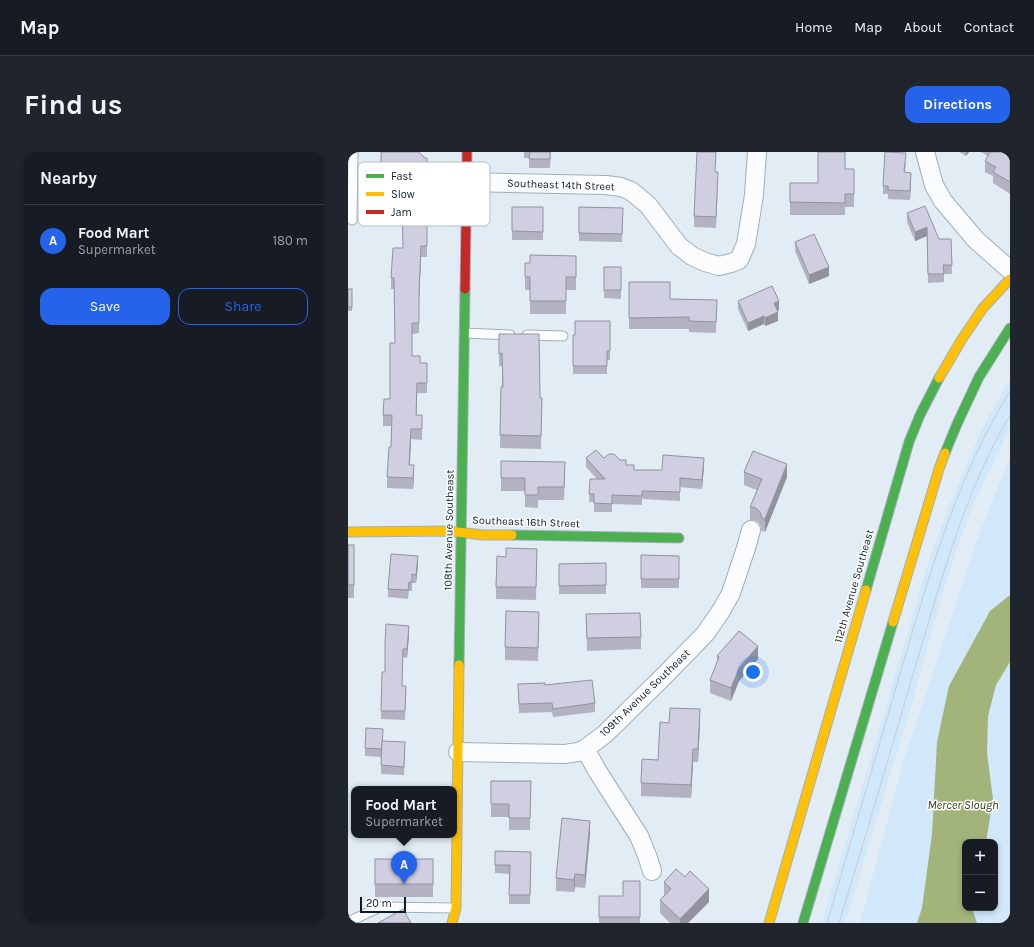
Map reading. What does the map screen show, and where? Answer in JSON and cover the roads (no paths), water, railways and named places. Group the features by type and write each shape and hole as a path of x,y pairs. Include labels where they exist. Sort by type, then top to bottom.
{"main road":[{"name":"108th Avenue Southeast","path":"467,152 467,162"},
{"name":"108th Avenue Southeast","path":"457,830 465,226"},
{"name":"112th Avenue Southeast","path":"769,923 909,442 920,415 938,379 962,339 983,308 1010,279"},
{"path":"804,923 940,469 957,424 979,377 1010,328"},
{"name":"Southeast 16th Street","path":"348,532 442,531 483,535 679,538"},
{"name":"108th Avenue Southeast","path":"452,923 456,908 457,838"},
{"name":"108th Avenue Southeast","path":"456,908 462,923"}],"street":[{"name":"Southeast 14th Street","path":"490,183 606,185 632,191 648,205 679,246 692,256 719,266 739,260 746,244 754,195 757,152"},
{"path":"925,152 934,185 943,201 976,240 1010,270"},
{"name":"109th Avenue Southeast","path":"458,752 565,754 578,752 605,734 663,678 704,634 721,611 732,593 751,530"},
{"path":"585,748 598,772 639,836 652,871"}],"lane":[{"path":"352,220 353,152"},
{"path":"464,334 563,336"},
{"path":"348,922 380,907 456,908"}],"water":[{"name":"Mercer Slough","path":"1010,595 1010,662 996,685 988,716 987,753 993,799 986,839 962,839 962,911 973,911 977,923 917,923 922,908 932,834 937,742 949,686 990,611"}],"tram line":[{"path":"827,923 933,565 959,493 974,458 1010,391"},
{"path":"839,923 929,621 958,530 981,471 1010,415"}],"place":[{"name":"Food Mart","path":"404,884"}]}
